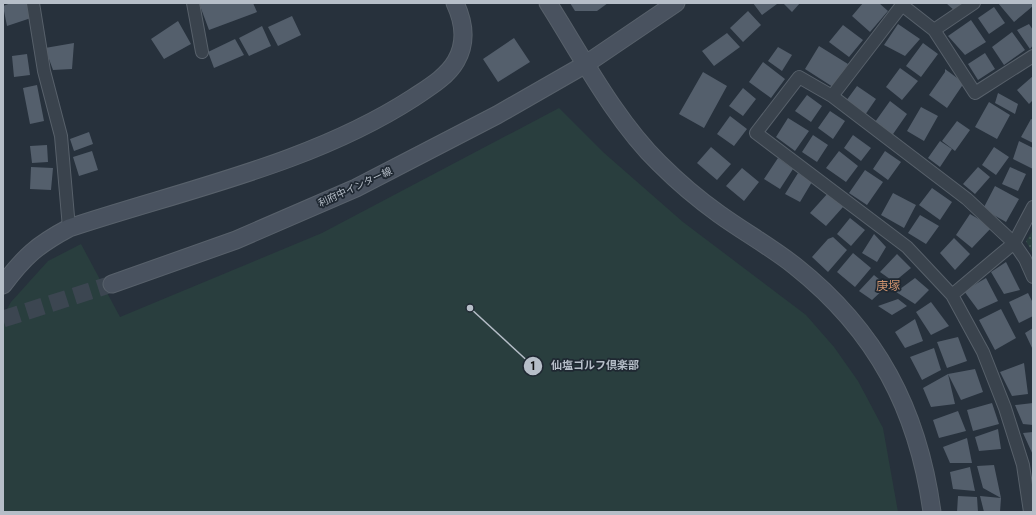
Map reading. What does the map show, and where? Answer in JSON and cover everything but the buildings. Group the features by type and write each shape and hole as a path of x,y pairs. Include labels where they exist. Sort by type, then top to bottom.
{"street":[{"path":"33,3 44,71 61,136 69,228"},
{"path":"193,3 202,52"},
{"path":"3,286 21,262 36,248 69,228 301,154 363,128 394,111 428,88 456,62 464,40 463,25 455,3"},
{"path":"548,3 621,118 658,162 718,213 795,266 836,303 870,343 890,374 916,437 927,475 932,512"},
{"name":"利府中インター線","path":"112,284 236,240 356,188 498,115 586,64 676,3"},
{"path":"934,30 974,3"},
{"path":"832,96 902,5 934,30 975,93 1033,56"},
{"path":"1030,512 1023,465 1005,408 983,352 952,295 907,247 756,133 798,77 832,96 967,200 1014,243 1025,259 1033,277"},
{"path":"952,295 1014,243 1033,207"}],"green space":[{"path":"559,108 603,152 683,222 806,315 834,347 858,381 883,428 898,512 3,512 3,316 11,302 48,261 81,244 120,317 322,233"},
{"path":"1033,230 1033,254 1026,241"}],"tunnel":[{"path":"3,319 112,284"}],"place":[{"name":"仙塩ゴルフ倶楽部","path":"470,308"}],"district":[{"name":"庚塚","path":"888,286"}]}
